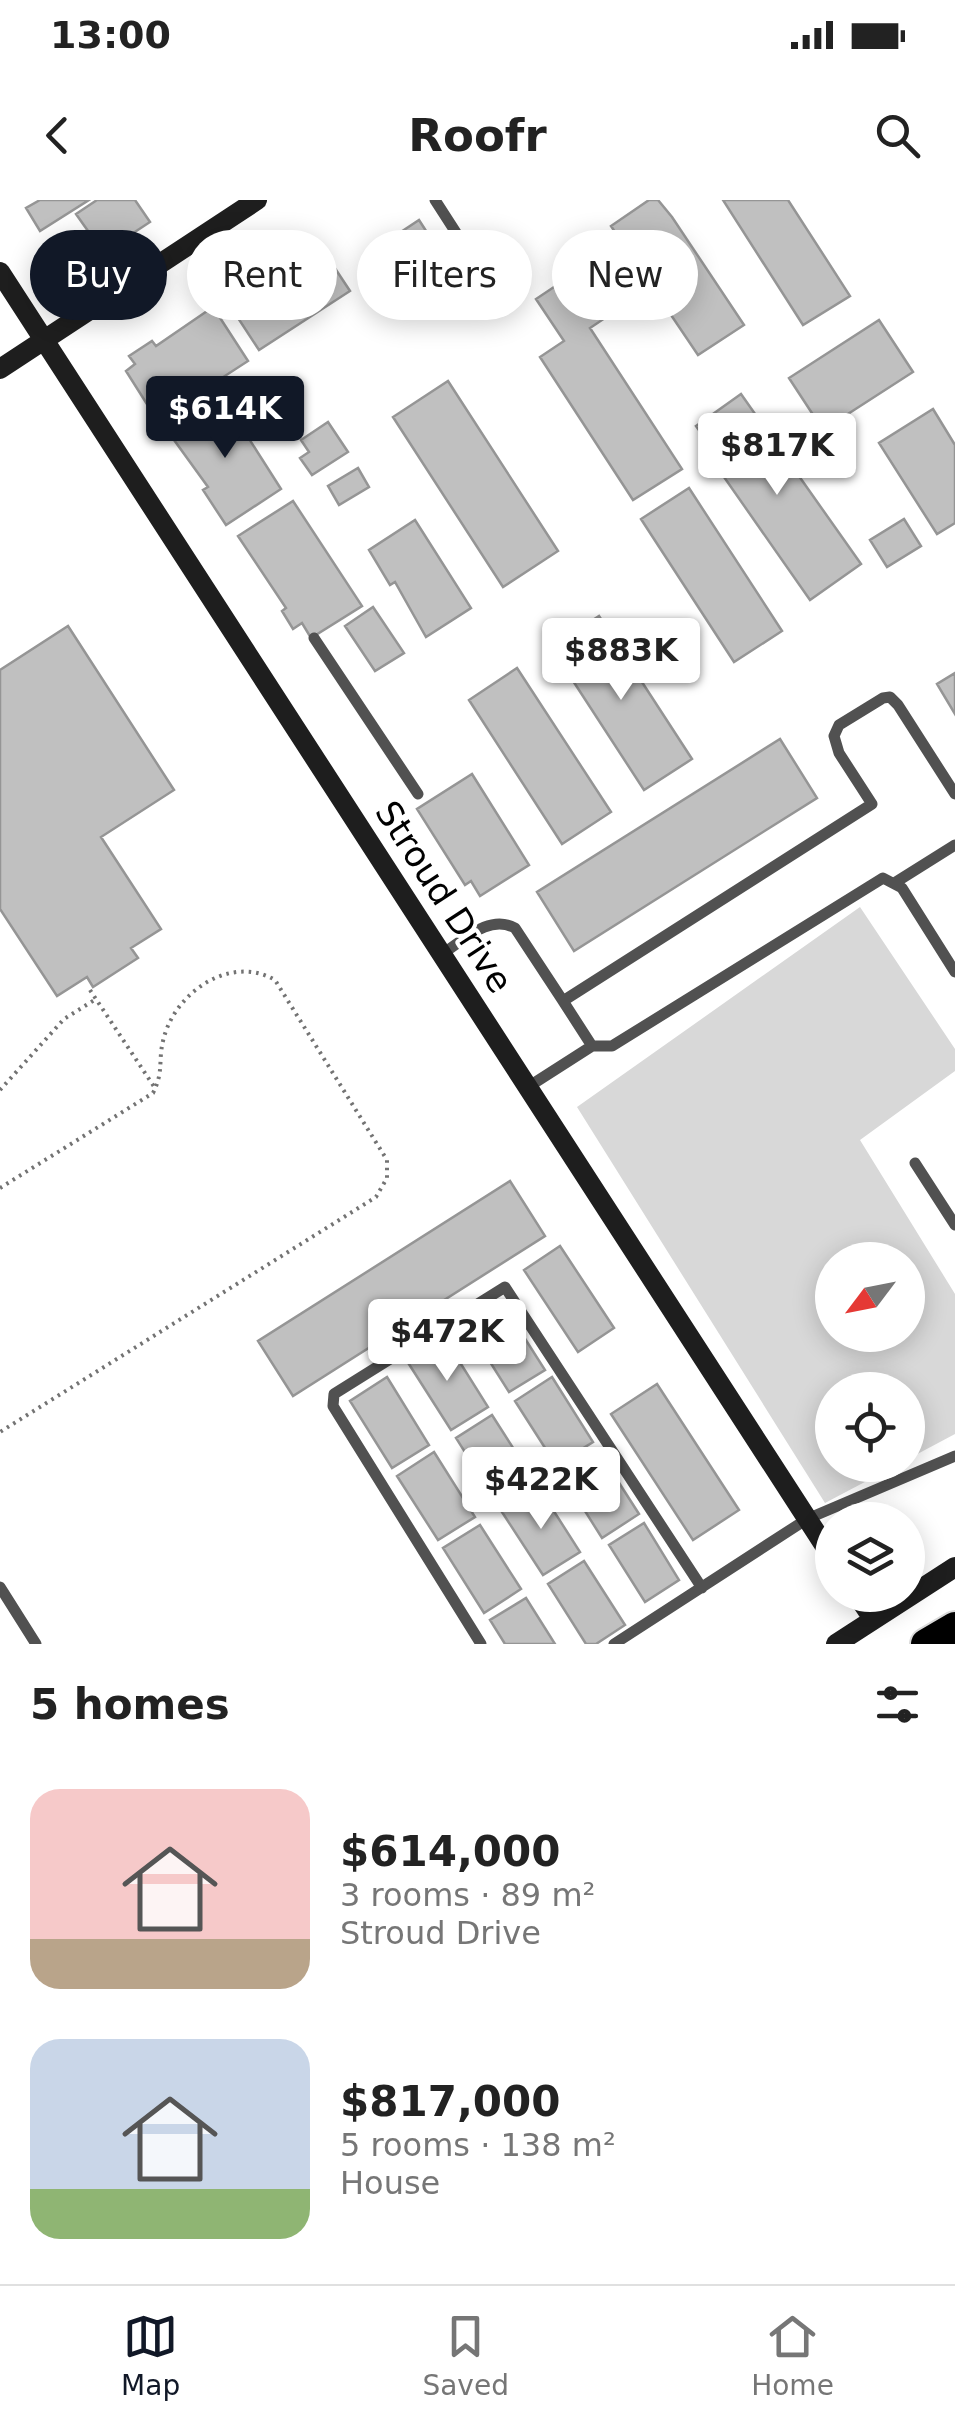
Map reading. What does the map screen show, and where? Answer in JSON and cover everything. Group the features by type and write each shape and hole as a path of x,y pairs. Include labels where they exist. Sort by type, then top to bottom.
{"highway":[{"path":"926,1644 955,1626"}],"street":[{"path":"0,369 257,200"},
{"name":"Stroud Drive","path":"0,272 815,1529"},
{"path":"836,1644 955,1567"},
{"path":"868,1612 872,1619"}],"lane":[{"path":"434,200 454,230"},
{"path":"314,638 418,794"},
{"path":"564,1001 872,804 839,753 834,736 838,725 878,700 894,699 955,794"},
{"path":"528,1087 592,1046 612,1046 875,881 896,882 955,844"},
{"path":"896,882 955,972"},
{"path":"442,954 487,925 507,924 515,928 592,1046"},
{"path":"915,1163 955,1226"},
{"path":"481,1644 332,1406 334,1394 504,1286 702,1588"},
{"path":"614,1644 808,1518 955,1456"},
{"path":"0,1588 36,1644"}],"path":[{"path":"0,1188 156,1088 163,1074 162,1043 181,1003 224,973 257,969 276,980 384,1152 387,1178 376,1197 0,1432"},
{"path":"90,990 156,1088"},
{"path":"0,1090 64,1019 96,999"}],"shaded area":[{"path":"860,907 955,1049 955,1071 860,1140 923,1242 815,1242 815,1352 925,1352 925,1245 955,1294 955,1434 925,1450 925,1372 815,1372 815,1482 865,1482 824,1502 577,1107"}],"building":[{"path":"40,200 89,200 42,230 26,208"},
{"path":"97,200 135,200 150,222 138,230 87,230 76,214"},
{"path":"649,200 658,200 681,230 614,230 611,226"},
{"path":"723,200 788,200 850,296 803,325"},
{"path":"419,220 425,230 404,230"},
{"path":"698,256 744,325 698,355 674,320 698,320"},
{"path":"337,271 350,291 337,299"},
{"path":"552,288 552,320 602,320 590,328 682,469 633,500 540,357 564,341 536,299"},
{"path":"194,320 221,320 248,361 157,420 126,371 135,364 129,356 152,341 156,346"},
{"path":"239,320 305,320 259,350"},
{"path":"879,320 913,372 823,430 789,378"},
{"path":"448,381 558,551 503,587 393,417"},
{"path":"741,394 861,564 810,600 710,457 716,454 696,426"},
{"path":"223,398 281,489 226,525 203,490 208,487 169,433"},
{"path":"933,409 955,445 955,523 937,534 879,443"},
{"path":"328,422 348,452 312,475 300,458 309,452 301,440"},
{"path":"358,468 369,487 339,505 328,486"},
{"path":"689,488 782,631 734,662 641,519"},
{"path":"293,501 362,606 311,638 302,623 293,629 282,611 286,608 238,536"},
{"path":"904,519 921,546 887,567 870,540"},
{"path":"415,520 471,608 426,637 395,582 390,585 369,550"},
{"path":"373,607 404,653 375,671 345,626"},
{"path":"599,616 692,759 644,790 551,647"},
{"path":"68,626 174,790 101,837 161,929 131,948 138,958 93,987 87,977 57,996 0,909 0,670"},
{"path":"517,668 611,812 562,844 469,700"},
{"path":"955,673 955,714 937,684"},
{"path":"780,739 817,798 574,951 537,892"},
{"path":"472,774 529,865 480,896 471,881 465,885 417,809"},
{"path":"510,1181 545,1236 293,1396 258,1341"},
{"path":"560,1246 614,1328 578,1352 524,1270"},
{"path":"503,1304 545,1370 509,1392 468,1327"},
{"path":"444,1337 488,1407 451,1430 407,1361"},
{"path":"387,1377 429,1445 392,1468 350,1401"},
{"path":"552,1377 593,1442 556,1465 515,1401"},
{"path":"657,1384 739,1510 693,1540 611,1414"},
{"path":"492,1415 533,1479 497,1503 456,1438"},
{"path":"598,1450 639,1514 602,1538 561,1473"},
{"path":"434,1452 475,1517 438,1540 397,1476"},
{"path":"539,1488 580,1552 543,1575 502,1512"},
{"path":"644,1523 679,1580 645,1602 609,1545"},
{"path":"480,1525 521,1589 484,1613 443,1548"},
{"path":"584,1561 625,1625 596,1644 586,1644 548,1584"},
{"path":"526,1598 555,1644 505,1644 490,1620"}]}
